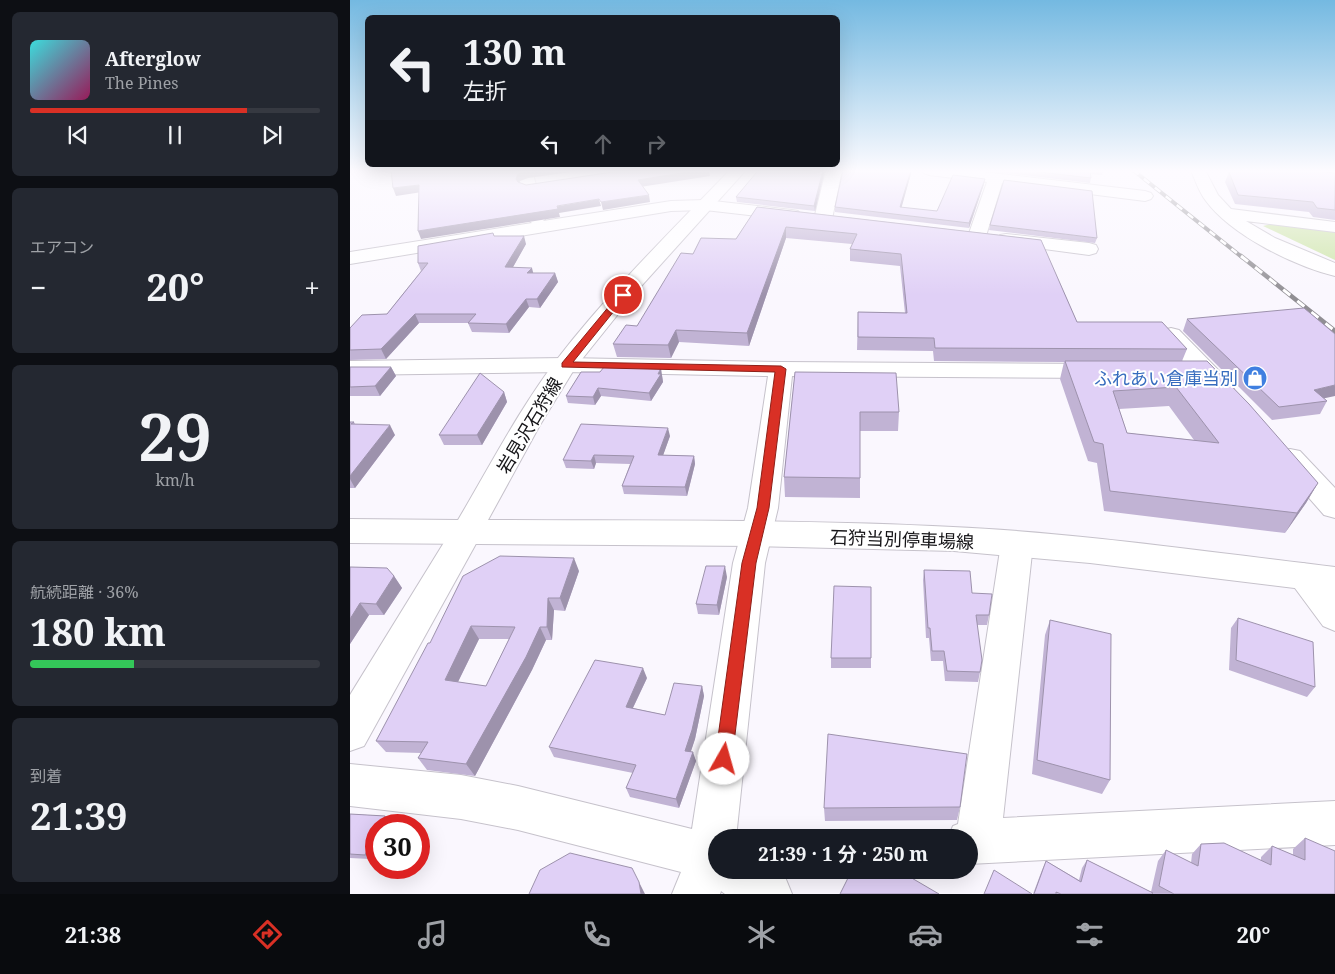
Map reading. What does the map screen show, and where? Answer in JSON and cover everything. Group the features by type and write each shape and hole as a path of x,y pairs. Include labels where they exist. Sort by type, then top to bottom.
{"street":[{"path":"534,212 538,227"},
{"path":"350,258 635,212"},
{"name":"岩見沢石狩線","path":"350,732 539,406 565,365 599,323 699,212"},
{"path":"762,212 842,221"},
{"path":"823,219 825,212"},
{"path":"977,236 985,212"},
{"path":"1226,213 1335,227"},
{"path":"1226,213 1271,242 1335,270"},
{"path":"958,234 1089,249"},
{"path":"350,278 374,254"},
{"path":"1170,336 1237,404"},
{"path":"350,368 565,365 781,369 1125,371"},
{"path":"718,829 749,563 763,508 781,369"},
{"path":"1175,371 1204,371"},
{"path":"1276,443 1335,507"},
{"path":"350,531 467,531"},
{"name":"石狩当別停車場線","path":"467,531 756,534 954,539 1090,550 1319,578"},
{"path":"976,829 1017,544"},
{"path":"1319,578 1335,616"},
{"path":"350,785 461,796 518,808 708,866"},
{"path":"978,842 1335,823"},
{"path":"737,879 768,894"}],"green space":[{"path":"1279,222 1335,230 1335,260 1263,226"}],"building":[{"path":"418,212 541,212 418,231"},
{"path":"754,212 798,212 1041,240 1077,322 1162,322 1187,349 935,348 934,338 858,337 858,312 907,313 901,254 850,249 857,234 786,227 747,333 676,330 668,345 613,344 626,325 637,326 681,253 693,254 701,238 736,239"},
{"path":"875,212 973,212 969,223"},
{"path":"994,212 1094,212 1097,238 990,225"},
{"path":"493,233 494,236 524,236 505,267 532,268 527,273 555,273 537,299 526,299 506,324 468,323 476,314 415,314 381,349 350,350 350,328 362,315 387,314 428,263 418,263 418,246"},
{"path":"1304,308 1335,334 1335,385 1314,390 1327,401 1279,407 1187,319"},
{"path":"1065,361 1207,361 1249,404 1318,483 1297,513 1110,491 1103,444 1094,442","holes":["1176,387 1219,443 1127,433 1113,391"]},
{"path":"350,367 391,367 375,386 350,387"},
{"path":"604,367 661,368 658,374 661,374 649,393 598,388 593,397 566,396 581,372 600,372"},
{"path":"795,372 896,373 899,412 860,412 860,478 784,477"},
{"path":"480,373 504,392 477,435 439,435"},
{"path":"350,422 354,422 351,424 390,425 350,476"},
{"path":"581,424 668,428 658,455 694,456 685,487 622,486 634,456 594,455 591,461 563,460"},
{"path":"500,556 574,558 560,598 548,598 547,627 540,627 526,657 466,764 418,758 428,742 376,741 428,643 430,643 463,576","holes":["471,626 515,627 486,686 445,680"]},
{"path":"706,566 725,566 717,605 696,604"},
{"path":"350,567 387,568 394,576 376,604 360,603 350,619"},
{"path":"924,570 970,571 972,593 992,594 989,615 976,615 982,660 980,672 947,671 944,651 932,651 930,628 928,628"},
{"path":"834,586 871,587 871,658 831,658"},
{"path":"1238,618 1313,642 1315,687 1236,660"},
{"path":"1050,620 1111,634 1110,780 1037,760"},
{"path":"595,660 643,668 626,707 665,715 674,683 702,686 685,751 693,752 676,799 626,788 636,765 549,747"},
{"path":"828,734 967,754 960,807 824,808"},
{"path":"350,814 365,815 365,855 350,854"},
{"path":"1305,838 1335,851 1335,894 1174,894 1159,886 1166,850 1198,866 1201,844 1224,843 1271,865 1272,846 1305,860"},
{"path":"570,853 632,868 639,882 641,894 529,894 540,870"},
{"path":"1087,860 1153,893 1061,894 1056,892 1056,894 1034,894 1046,861 1081,882"},
{"path":"994,870 1032,894 984,894"},
{"path":"848,879 913,879 939,894 840,894"}],"railway":[{"path":"1185,212 1243,258"},
{"path":"1241,256 1335,331"}],"place":[{"name":"ふれあい倉庫当別","path":"1255,378"}],"route":[{"path":"623,295 565,365 781,369 763,508 749,563 724,759"}]}
